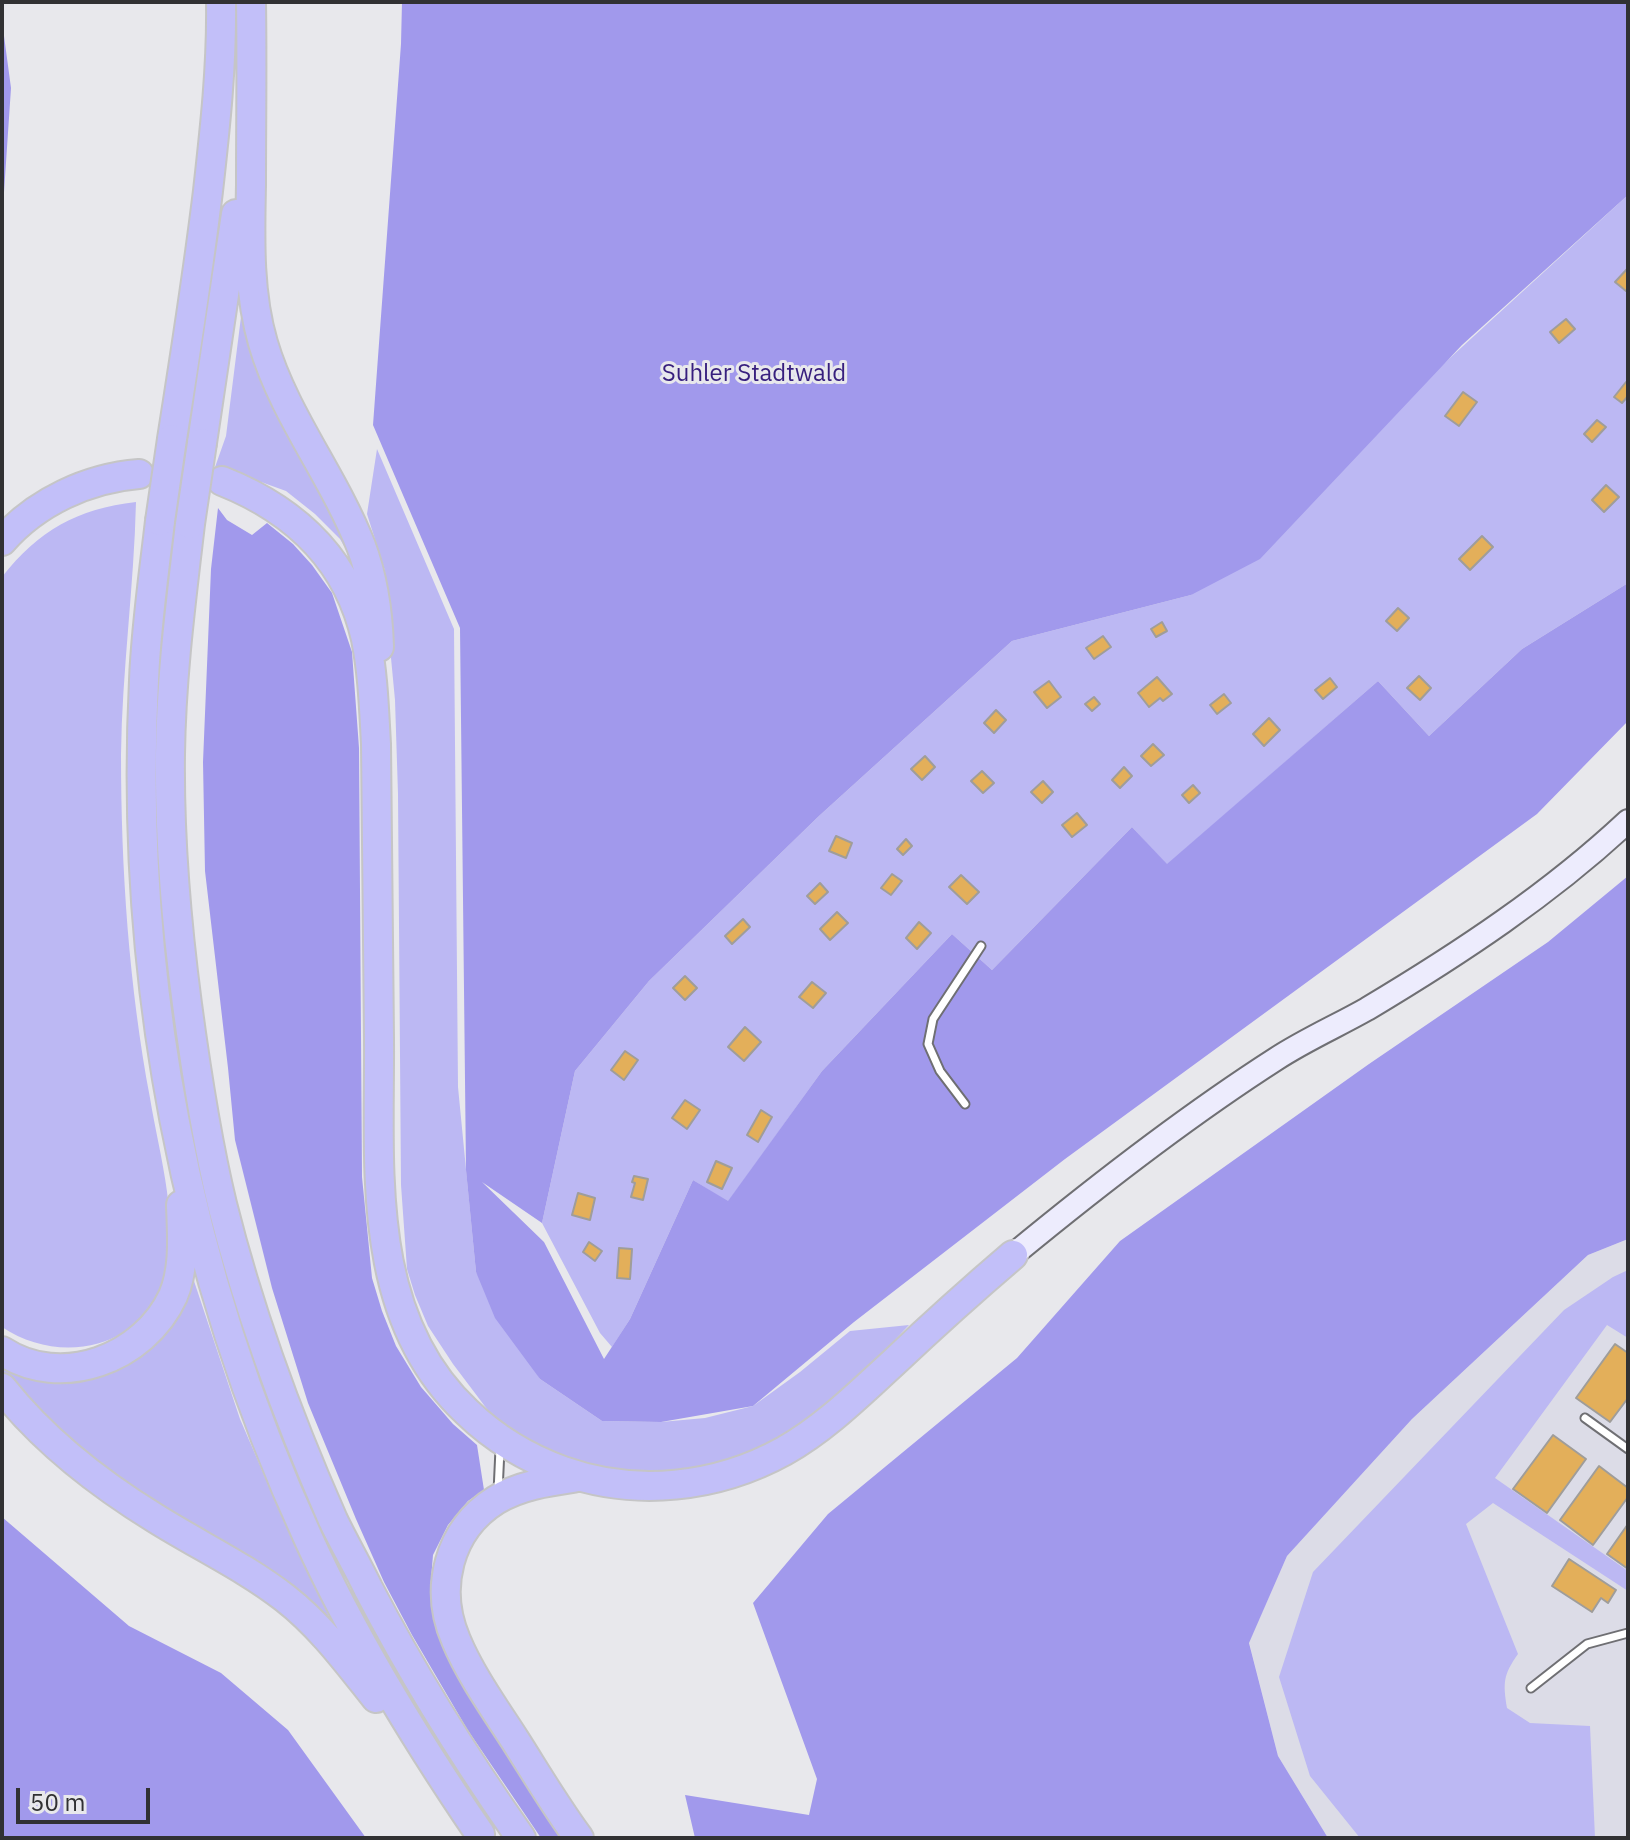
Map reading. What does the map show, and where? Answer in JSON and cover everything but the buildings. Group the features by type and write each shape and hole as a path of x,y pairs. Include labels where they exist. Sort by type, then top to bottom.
{"highway":[{"path":"221,2 214,142 196,287 160,521 144,678 141,756 144,863 164,1064 194,1214 222,1316 258,1419 308,1539 384,1682 431,1762 482,1836"},
{"path":"251,2 250,242 256,320 273,372 346,514 368,569 379,632 376,744"},
{"path":"252,41 246,140 174,655 170,754 173,861 181,961 195,1066 222,1204 245,1284 284,1403 334,1522 422,1687 521,1838"},
{"path":"2,541 32,514 70,492 104,479 139,474"},
{"path":"222,481 260,498 289,516 317,544 339,573 365,637 376,744 383,1225 388,1263 403,1316 429,1367 463,1408 500,1440 536,1460 580,1477 637,1486 676,1485 731,1473 784,1451 810,1435 1013,1255"},
{"path":"2,1351 36,1365 86,1365 103,1361 132,1347 154,1325 173,1296 179,1276 182,1236 179,1149"},
{"path":"2,1388 56,1447 82,1467 152,1516 269,1586 315,1625 369,1689 482,1836"},
{"path":"579,1838 461,1652 450,1623 445,1589 446,1572 459,1538 479,1512 498,1498 532,1485 580,1477"}],"main road":[{"path":"1013,1255 1188,1118 1278,1058 1363,1011 1488,932 1538,896 1628,821"}],"lane":[{"path":"965,1104 940,1071 928,1044 933,1019 981,946"},
{"path":"1585,1418 1628,1449"},
{"path":"498,1498 500,1440"},
{"path":"1531,1688 1587,1644 1628,1633"}],"shaded area":[{"path":"1628,195 1628,583 1522,649 1429,736 1378,681 1167,865 1132,827 992,970 952,934 822,1071 728,1202 693,1180 630,1319 612,1347 600,1333 542,1223 575,1071 649,981 819,816 1012,641 1191,595"},
{"path":"242,309 361,575 340,539 286,491 214,470 226,436"},
{"path":"377,449 454,629 458,1087 476,1272 540,1379 602,1421 661,1422 705,1418 753,1406 850,1331 909,1325 825,1414 771,1446 700,1469 629,1471 578,1462 530,1442 496,1421 428,1326 415,1295 407,1269 401,1185 395,700 385,571 367,514"},
{"path":"136,502 122,723 123,841 137,1013 170,1216 168,1262 163,1283 151,1306 136,1323 116,1336 94,1344 47,1346 24,1339 2,1327 2,577 30,546 61,524 95,510"},
{"path":"1628,1239 1628,1838 1328,1838 1278,1756 1249,1642 1287,1556 1412,1419 1588,1255"},
{"path":"189,1266 240,1419 337,1633 85,1461 2,1375 2,1357 105,1365"},
{"path":"1628,1270 1628,1338 1607,1325 1495,1478 1628,1571 1628,1591 1493,1503 1466,1524 1518,1654 1505,1680 1507,1708 1530,1723 1590,1726 1595,1838 1360,1838 1310,1776 1279,1677 1313,1572 1564,1310"}],"green space":[{"name":"Suhler Stadtwald","path":"402,2 1628,2 1628,195 1462,345 1260,559 1191,595 1012,641 819,816 649,981 575,1071 542,1223 482,1182 544,1242 604,1359 630,1319 693,1180 728,1201 822,1071 952,934 992,970 1132,827 1167,864 1378,681 1429,736 1522,649 1628,583 1628,721 1537,814 1065,1159 854,1322 753,1406 661,1422 602,1421 540,1379 495,1318 476,1272 466,1170 460,628 373,425"},
{"path":"2,21 11,88 2,222"},
{"path":"218,508 227,520 252,535 267,523 293,544 332,593 352,652 359,748 362,1177 372,1278 396,1346 421,1387 453,1424 477,1445 484,1490 468,1501 448,1525 433,1555 430,1591 436,1625 448,1658 486,1720 570,1838 541,1838 467,1729 412,1635 384,1582 308,1403 272,1288 235,1140 205,871 203,762 211,569"},
{"path":"1628,876 1628,1239 1588,1255 1412,1419 1287,1556 1249,1643 1278,1756 1328,1838 695,1838 685,1795 809,1815 817,1779 753,1603 828,1514 1017,1358 1120,1241 1369,1064 1548,942"},
{"path":"2,1517 129,1626 221,1673 288,1730 366,1838 2,1838"}]}
